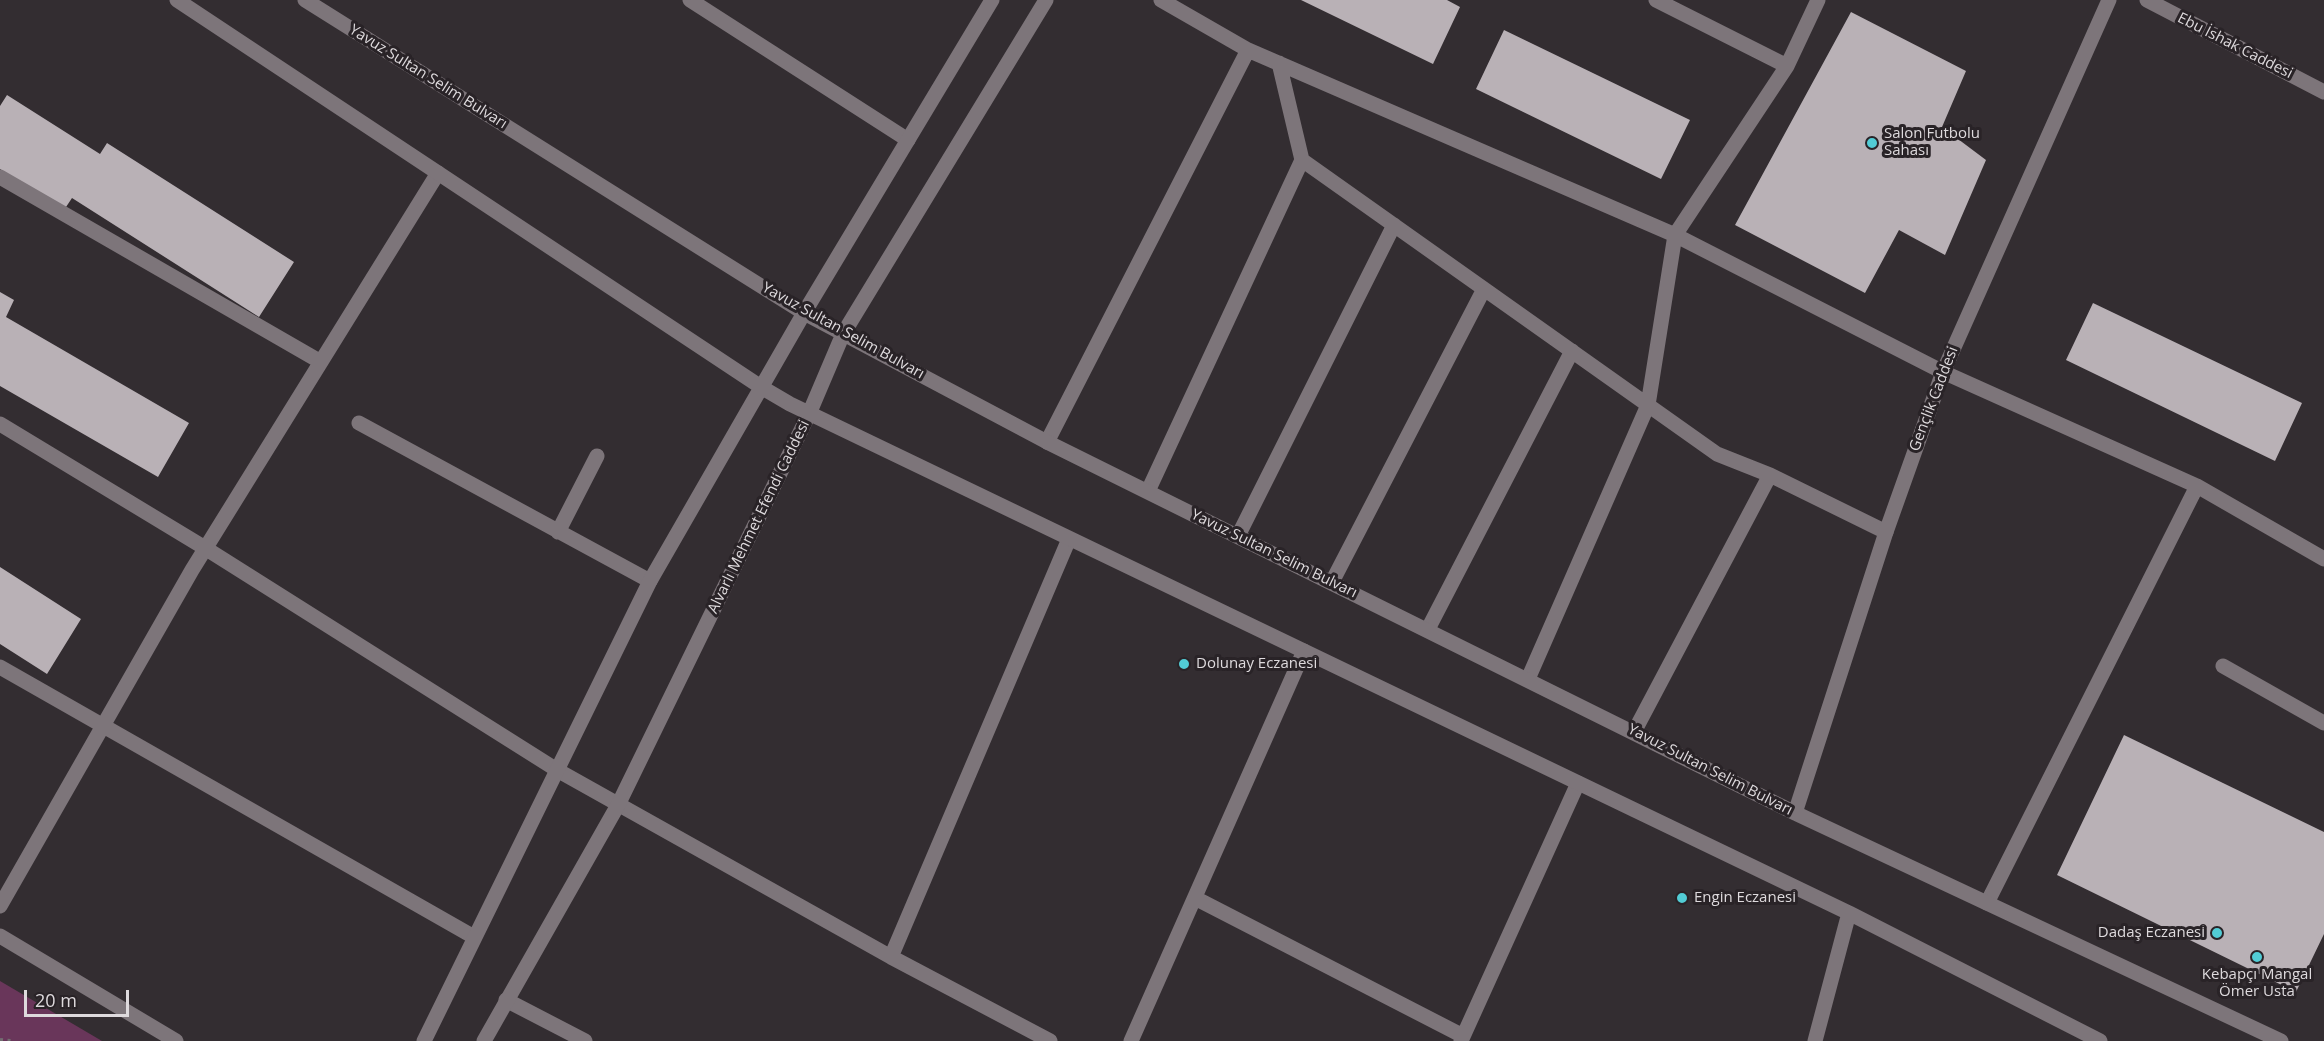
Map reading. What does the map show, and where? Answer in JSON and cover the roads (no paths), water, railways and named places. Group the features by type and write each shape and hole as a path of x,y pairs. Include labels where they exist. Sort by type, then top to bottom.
{"street":[{"path":"177,0 761,387 809,414 1849,913 2100,1041"},
{"name":"Yavuz Sultan Selim Bulvarı","path":"305,0 804,313 1047,442 1796,813 2281,1041"},
{"path":"690,0 908,140"},
{"path":"424,1041 650,580 804,313 992,0"},
{"name":"Alvarlı Mehmet Efendi Caddesi","path":"484,1041 618,805 809,414 843,334 1046,0"},
{"path":"1161,0 1248,50 1674,235 1943,372 2197,486 2324,559"},
{"path":"1656,0 1787,66"},
{"path":"1528,679 1648,405 1674,235 1787,66 1818,0"},
{"name":"Gençlik Caddesi","path":"1796,813 1886,532 1943,372 2109,0"},
{"name":"Ebu İshak Caddesi","path":"2147,0 2324,92"},
{"path":"1047,442 1248,50"},
{"path":"1148,491 1302,160 1279,63"},
{"path":"1302,160 1717,454 1770,475 1886,532"},
{"path":"0,906 205,548 438,173"},
{"path":"0,177 321,362"},
{"path":"1238,536 1394,225"},
{"path":"1332,582 1484,289"},
{"path":"1428,630 1572,351"},
{"path":"360,423 650,580"},
{"path":"0,424 205,548 557,770 891,957 1050,1041"},
{"path":"558,532 597,456"},
{"path":"1634,732 1770,475"},
{"path":"1987,903 2197,486"},
{"path":"891,957 1069,539"},
{"path":"1131,1041 1304,651"},
{"path":"2223,666 2324,723"},
{"path":"0,667 104,724 474,937"},
{"path":"1195,898 1462,1039 1578,783"},
{"path":"1815,1041 1849,913"},
{"path":"0,936 176,1041"},
{"path":"506,1000 585,1041"}],"place":[{"name":"Salon Futbolu Sahası","path":"1872,143"},
{"name":"Dolunay Eczanesi","path":"1184,664"},
{"name":"Engin Eczanesi","path":"1682,898"},
{"name":"Dadaş Eczanesi","path":"2217,933"},
{"name":"Kebapçı Mangal Ömer Usta","path":"2257,957"}]}
